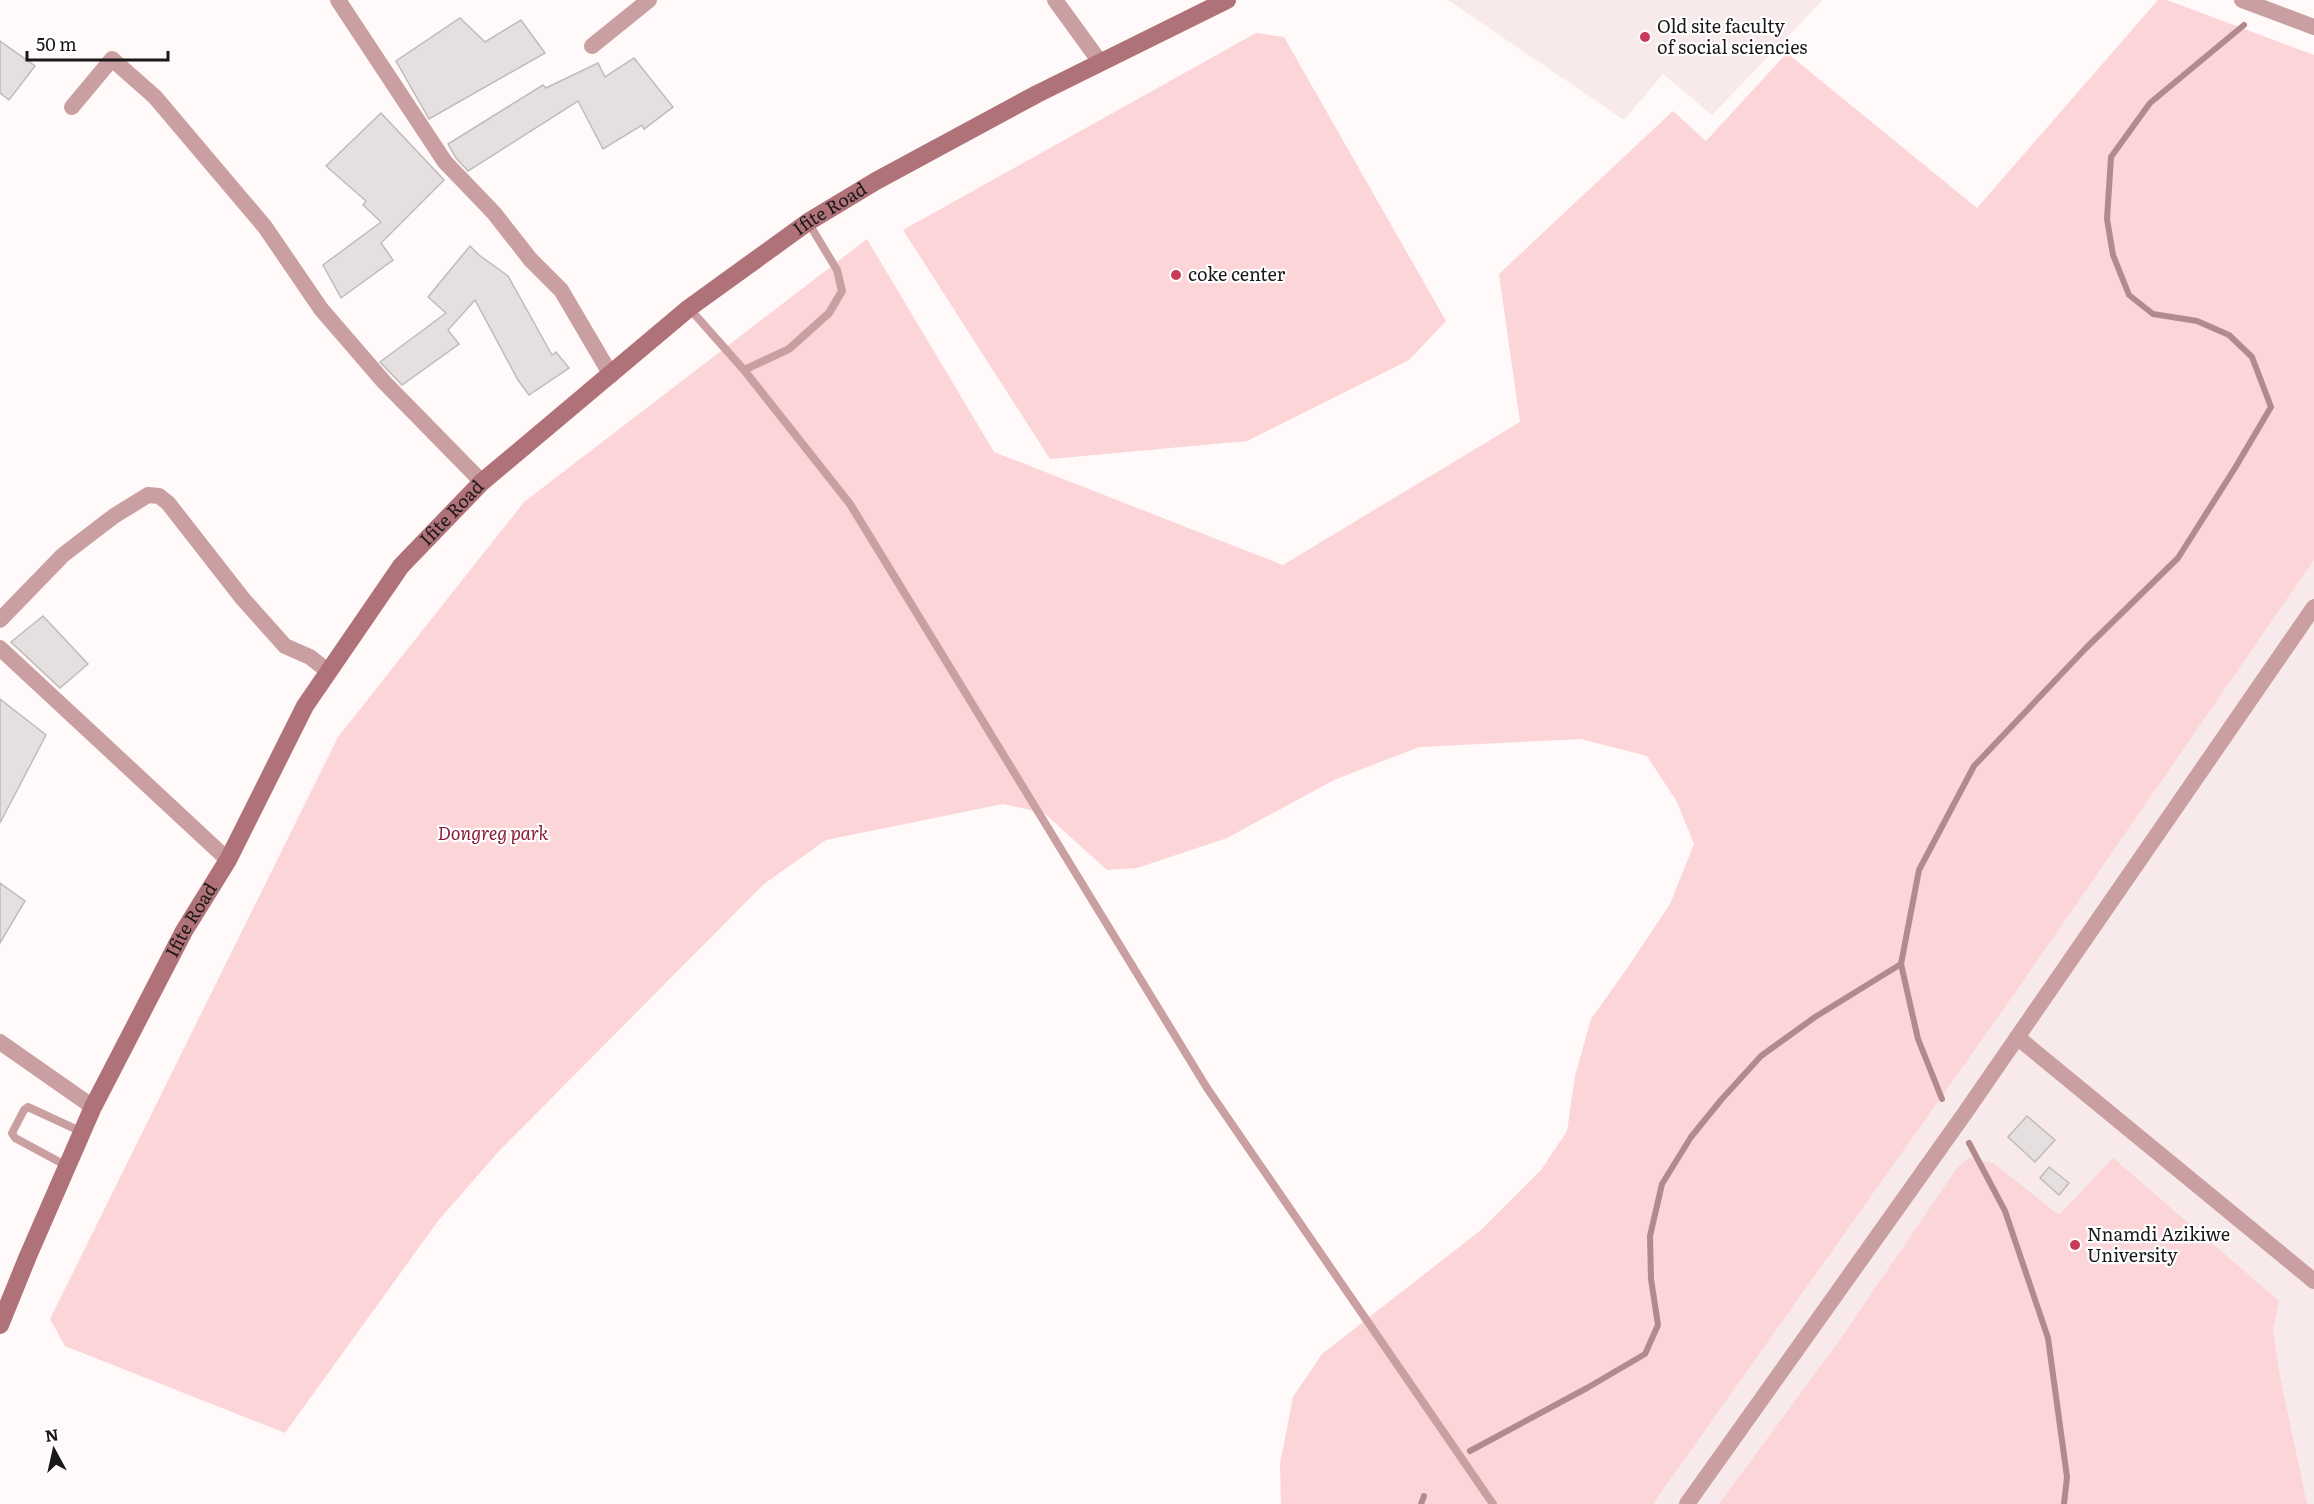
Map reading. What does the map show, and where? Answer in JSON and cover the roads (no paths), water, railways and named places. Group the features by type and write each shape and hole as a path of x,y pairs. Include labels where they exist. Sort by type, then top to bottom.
{"street":[{"path":"338,0 445,162 494,213 530,259 561,290 611,375"},
{"path":"592,46 649,0"},
{"path":"1054,0 1100,62"},
{"name":"Ifite Road","path":"0,1325 93,1107 184,931 228,860 305,706 401,566 482,482 689,308 808,222 876,181 1100,62 1227,0"},
{"path":"2242,0 2314,27"},
{"path":"72,107 112,59 133,75 155,97 265,227 321,309 384,382 482,482"},
{"path":"0,620 63,555 148,495 159,496 168,503 243,599 285,646 310,657 329,672"},
{"path":"1687,1504 2018,1037 2314,607"},
{"path":"0,648 228,860"},
{"path":"2018,1037 2314,1281"},
{"path":"0,1042 93,1107"}],"lane":[{"path":"744,370 789,349 829,313 842,291 837,270 808,222"},
{"path":"689,308 744,370 850,504 1207,1088 1493,1504"},
{"path":"67,1166 15,1138 12,1133 24,1110 28,1107 82,1132"}],"waterway":[{"path":"1942,1099 1918,1039 1901,964 1919,870 1974,766 2086,648 2178,558 2271,407 2252,357 2229,335 2197,321 2153,314 2129,295 2113,255 2107,219 2111,157 2150,103 2244,25"},
{"path":"1470,1451 1645,1354 1658,1325 1651,1279 1650,1236 1662,1184 1691,1137 1761,1056 1815,1017 1901,964"},
{"path":"1969,1143 2005,1211 2048,1338 2067,1477 2064,1504"},
{"path":"1421,1504 1424,1496"}],"place":[{"name":"Old site faculty of social sciencies","path":"1645,37"},
{"name":"coke center","path":"1176,275"},
{"name":"Nnamdi Azikiwe University","path":"2075,1245"}],"park label":[{"name":"Dongreg park","path":"493,834"}]}
